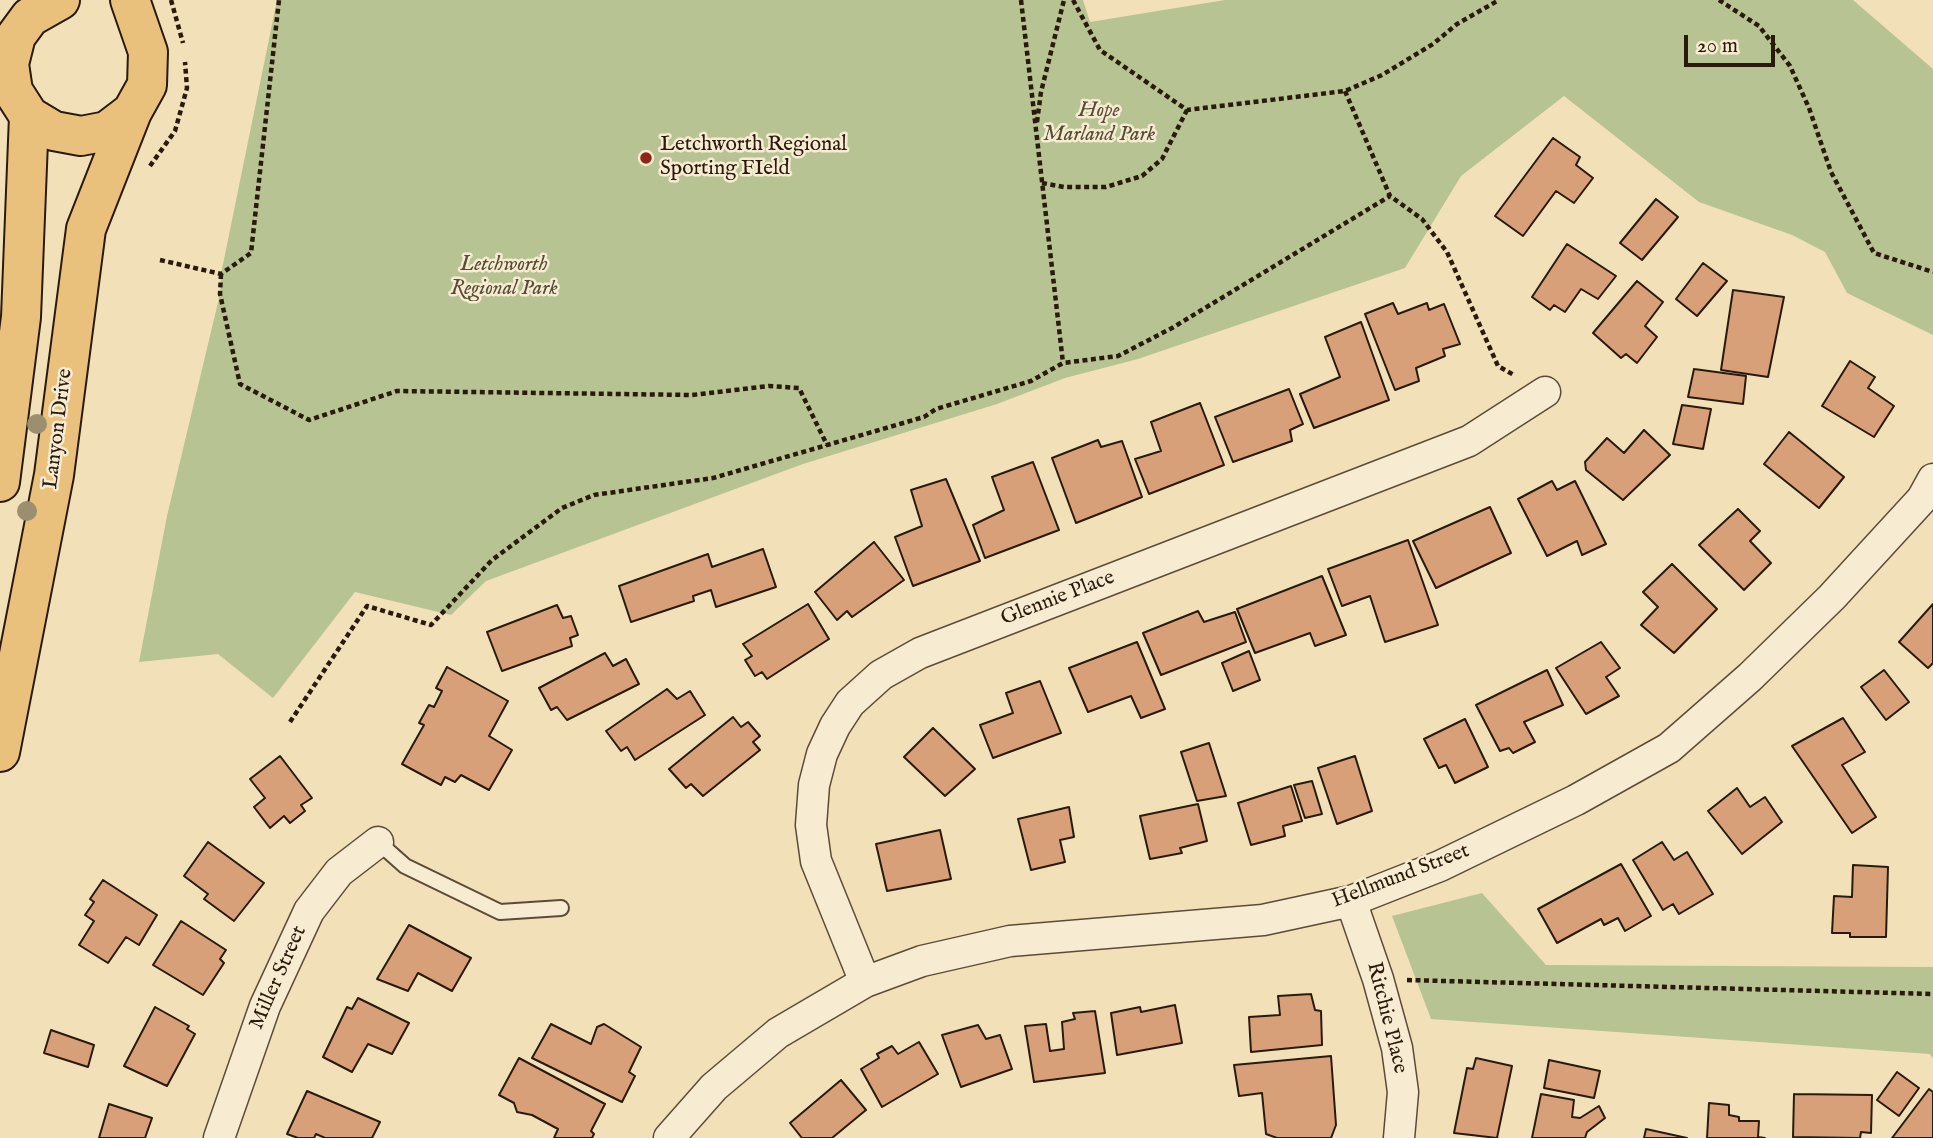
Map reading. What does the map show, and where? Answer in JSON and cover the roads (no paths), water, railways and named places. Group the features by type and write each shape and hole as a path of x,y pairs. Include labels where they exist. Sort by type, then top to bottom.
{"main road":[{"path":"101,0 135,15"},
{"path":"45,3 16,36 9,64 13,91 29,116 54,131 81,136 107,131 132,112"},
{"name":"Lanyon Drive","path":"0,752 54,475 86,229 132,112 147,85 148,52 135,15"},
{"path":"0,482 21,317 29,116"}],"street":[{"name":"Glennie Place","path":"865,982 816,861 811,825 819,765 835,726 850,704 881,675 933,648 1469,441 1545,392"},
{"name":"Hellmund Street","path":"669,1138 714,1087 778,1033 865,982 922,961 1010,941 1263,920 1351,901 1440,866 1576,800 1670,748 1832,597 1929,495"},
{"name":"Miller Street","path":"219,1138 265,1006 309,911 339,872 378,842"},
{"name":"Ritchie Place","path":"1351,901 1378,979 1397,1048 1403,1092 1399,1138"}],"lane":[{"path":"378,842 405,866 500,912 561,908"}],"place":[{"name":"Letchworth Regional Sporting FIeld","path":"646,158"}],"park label":[{"name":"Hope Marland Park","path":"1099,124"},
{"name":"Letchworth Regional Park","path":"504,278"}]}
